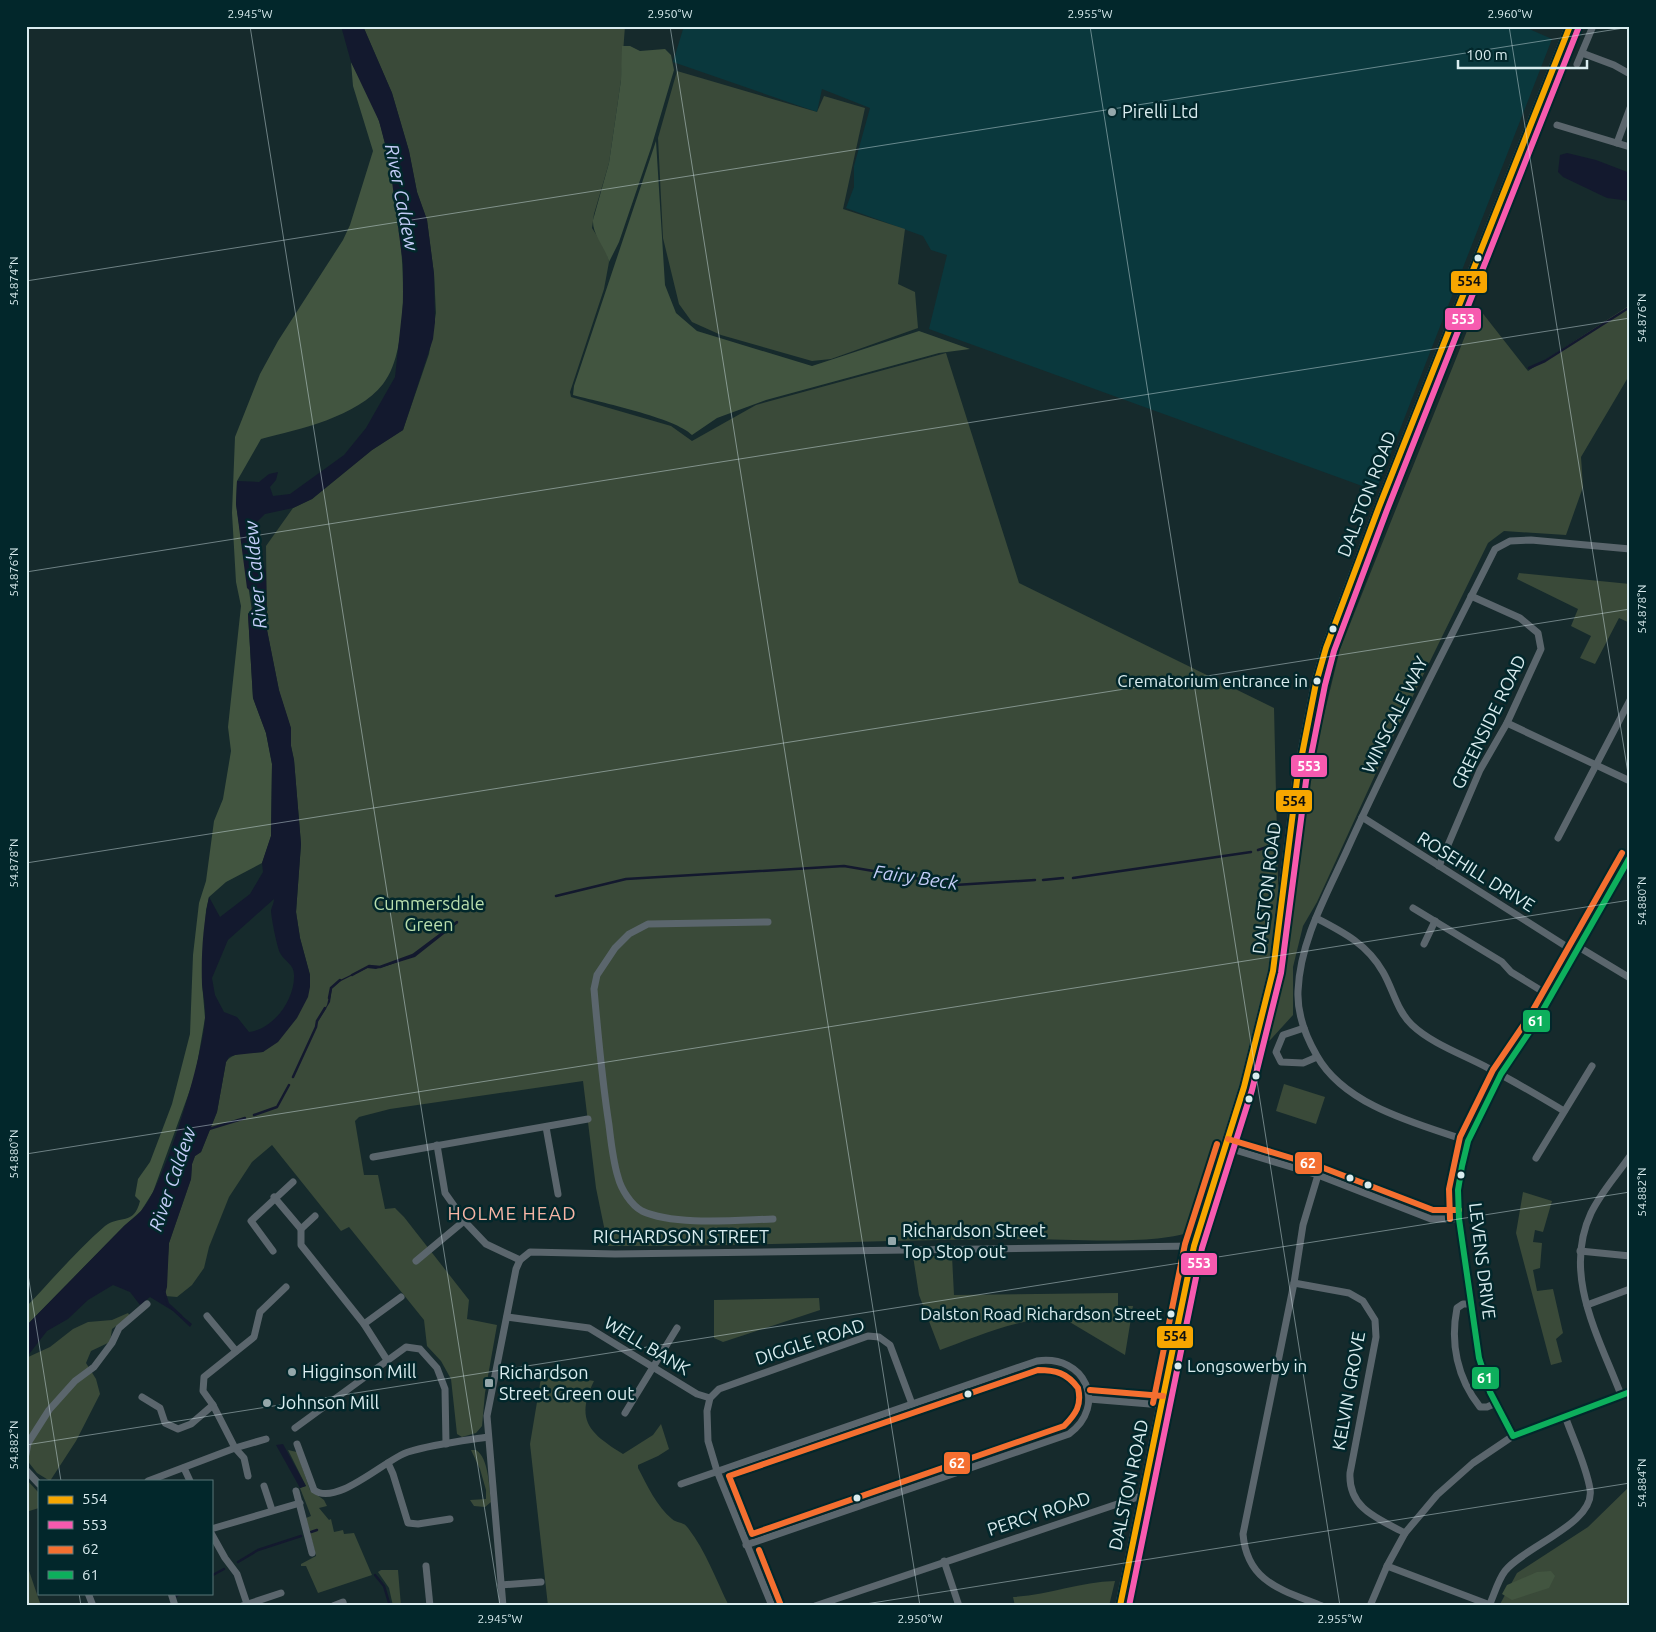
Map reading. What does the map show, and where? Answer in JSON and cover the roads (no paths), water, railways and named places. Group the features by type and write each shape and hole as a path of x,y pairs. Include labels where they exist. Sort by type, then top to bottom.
{"main road":[{"name":"DALSTON ROAD","path":"1120,1606 1194,1246 1250,1066 1273,971 1297,780 1316,683 1326,648 1379,507 1570,26"}],"street":[{"path":"1577,64 1593,26"},
{"path":"1582,53 1614,64 1630,74"},
{"path":"1617,143 1630,108"},
{"path":"1557,124 1630,147"},
{"name":"WINSCALE WAY","path":"1468,1141 1394,1116 1368,1103 1344,1086 1317,1057 1304,1028 1297,993 1310,929 1362,817 1495,549 1510,541 1630,549"},
{"name":"GREENSIDE ROAD","path":"1439,866 1480,770 1507,723 1541,649 1538,633 1520,618 1471,596"},
{"path":"1558,838 1630,700"},
{"path":"1507,723 1630,781"},
{"name":"ROSEHILL DRIVE","path":"1362,817 1576,949 1630,978"},
{"name":"LEVENS DRIVE","path":"1512,1436 1496,1403 1479,1358 1459,1219 1458,1190 1468,1141 1501,1074 1536,1022 1630,857"},
{"path":"1413,908 1502,962 1511,972 1550,996"},
{"path":"1316,918 1354,938 1369,953 1383,972 1397,1003 1412,1024 1433,1039 1501,1074 1564,1111"},
{"path":"768,922 648,924 629,934 615,948 597,975 594,989 603,1085 614,1163 618,1179 630,1200 640,1210 670,1218 696,1220 773,1219"},
{"path":"1424,944 1435,922"},
{"path":"1304,1028 1283,1035 1276,1052 1281,1062 1304,1063 1317,1057"},
{"path":"1536,1158 1592,1066"},
{"path":"373,1156 588,1119"},
{"path":"546,1126 558,1194"},
{"path":"437,1145 445,1192 464,1221 486,1244 520,1260 514,1275 488,1416 488,1437 503,1606"},
{"path":"1225,1147 1318,1175 1430,1219 1459,1219"},
{"path":"1621,1395 1587,1305 1580,1279 1580,1251 1591,1214 1598,1200 1626,1168 1630,1156"},
{"path":"1318,1175 1304,1225 1294,1283 1244,1525 1244,1546 1252,1565 1264,1580 1322,1606"},
{"path":"273,1251 251,1221 274,1197 293,1182"},
{"path":"274,1197 300,1229 301,1245 364,1324 387,1360"},
{"path":"300,1229 315,1216"},
{"path":"416,1261 464,1221"},
{"name":"RICHARDSON STREET","path":"520,1260 533,1252 616,1254 1194,1246"},
{"path":"1580,1251 1630,1256"},
{"name":"KELVIN GROVE","path":"1294,1283 1349,1293 1363,1301 1372,1313 1376,1337 1350,1473 1350,1485 1354,1499 1364,1510 1405,1533"},
{"path":"248,1476 244,1458 235,1448 213,1406 203,1392 204,1377 254,1337 260,1312 286,1287"},
{"path":"1587,1305 1630,1289"},
{"path":"364,1324 401,1297"},
{"path":"26,1454 28,1443 48,1410 75,1381 94,1367 112,1343 119,1328 147,1304"},
{"path":"1472,1304 1463,1304 1457,1308 1454,1347 1457,1365 1480,1407 1487,1407 1496,1403"},
{"path":"207,1316 236,1352"},
{"name":"WELL BANK","path":"507,1317 589,1328 697,1394 710,1398"},
{"path":"625,1413 677,1328"},
{"name":"DIGGLE ROAD","path":"710,1398 719,1389 868,1336 879,1337 890,1345 912,1404"},
{"path":"295,1428 406,1347 420,1349 437,1368 445,1389 446,1444"},
{"path":"681,1484 1037,1361 1055,1359 1070,1365 1082,1374 1089,1400 1088,1408 1083,1421 1075,1430 1063,1437 746,1544"},
{"path":"1370,1606 1387,1566 1405,1533 1437,1495 1473,1463 1512,1436 1630,1392"},
{"path":"142,1397 160,1408 165,1423 178,1429 191,1424 213,1406"},
{"path":"710,1398 706,1428 717,1471 772,1606"},
{"path":"1089,1400 1162,1405"},
{"path":"1387,1566 1489,1606 1504,1572 1520,1557 1577,1520 1589,1506 1590,1490 1565,1416"},
{"path":"297,1444 310,1484 318,1493 357,1484 406,1452 488,1437"},
{"path":"151,1480 235,1448 266,1439"},
{"path":"388,1463 394,1474 408,1522 411,1525 450,1519"},
{"path":"184,1468 190,1480"},
{"path":"26,1470 38,1483"},
{"path":"264,1486 272,1510"},
{"path":"296,1492 312,1553"},
{"name":"PERCY ROAD","path":"815,1606 1144,1495"},
{"path":"212,1529 300,1503"},
{"path":"212,1536 237,1574 244,1605 281,1593"},
{"path":"944,1562 959,1606"},
{"path":"426,1566 430,1606"},
{"path":"501,1585 541,1582"},
{"path":"88,1594 93,1606"},
{"path":"171,1594 175,1606"},
{"path":"840,1598 843,1606"},
{"path":"333,1606 343,1602 344,1606"}],"water":[{"name":"River Caldew","path":"341,26 363,26 392,93 409,151 417,192 427,220 434,274 435,322 433,339 403,430 372,450 312,499 293,508 265,514 257,522 255,535 266,573 267,630 279,690 291,728 291,746 294,760 301,844 296,912 300,938 310,975 308,997 297,1018 278,1042 263,1052 235,1055 229,1057 226,1062 217,1112 201,1152 195,1156 192,1164 191,1179 169,1243 165,1294 168,1304 192,1324 190,1327 173,1311 150,1297 140,1305 130,1292 113,1285 88,1300 68,1319 47,1331 26,1358 26,1326 139,1213 150,1198 161,1176 181,1119 203,1035 205,1005 202,984 202,951 209,897 220,917 250,894 263,872 262,863 271,836 272,764 266,733 253,698 248,614 254,606 254,594 247,588 236,504 237,481 259,482 269,474 278,472 276,480 270,487 273,496 290,494 344,455 366,428 395,377 403,303 403,264 389,159 379,121 351,62","holes":["274,899 271,910 276,938 280,953 294,971 293,984 287,1003 274,1019 258,1030 249,1032 237,1017 224,1012 215,995 212,978 228,940"]},
{"path":"1567,153 1596,160 1630,173 1630,201 1607,198 1563,177 1558,172 1560,155"},
{"path":"457,922 415,957 376,969 367,968 339,982 332,988 330,1002 317,1023 327,1005 331,988 338,981 369,966 380,967 413,955"},
{"path":"283,1444 306,1486 300,1488 276,1445"}],"waterway":[{"name":"Fairy Beck","path":"1529,368 1545,361 1630,307"},
{"name":"Fairy Beck","path":"1258,850 1276,844"},
{"name":"Fairy Beck","path":"1073,878 1251,852"},
{"name":"Fairy Beck","path":"556,896 626,879 844,866 955,885 1035,880"},
{"name":"Fairy Beck","path":"1043,880 1063,878"},
{"name":"Fairy Beck","path":"352,975 369,966 380,967 413,955 457,922"},
{"name":"Fairy Beck","path":"329,998 331,988 340,980"},
{"name":"Fairy Beck","path":"293,1077 317,1021 325,1008"},
{"name":"Fairy Beck","path":"254,1115 277,1107 289,1085"},
{"name":"Fairy Beck","path":"209,1129 245,1118"},
{"path":"164,1291 168,1304 181,1316"},
{"path":"311,1532 317,1530"},
{"path":"238,1562 258,1550 301,1536"},
{"path":"212,1575 224,1569"},
{"path":"375,1575 384,1586 390,1606"}],"place":[{"name":"Pirelli Ltd","path":"1112,112"},
{"name":"Crematorium entrance in","path":"1317,681"},
{"name":"Richardson Street Top Stop out","path":"892,1241"},
{"name":"Dalston Road Richardson Street","path":"1171,1314"},
{"name":"Longsowerby in","path":"1178,1366"},
{"name":"Higginson Mill","path":"292,1372"},
{"name":"Richardson Street Green out","path":"489,1383"},
{"name":"Johnson Mill","path":"267,1403"}],"district":[{"name":"HOLME HEAD","path":"512,1213"}],"park label":[{"name":"Cummersdale Green","path":"429,914"}]}
